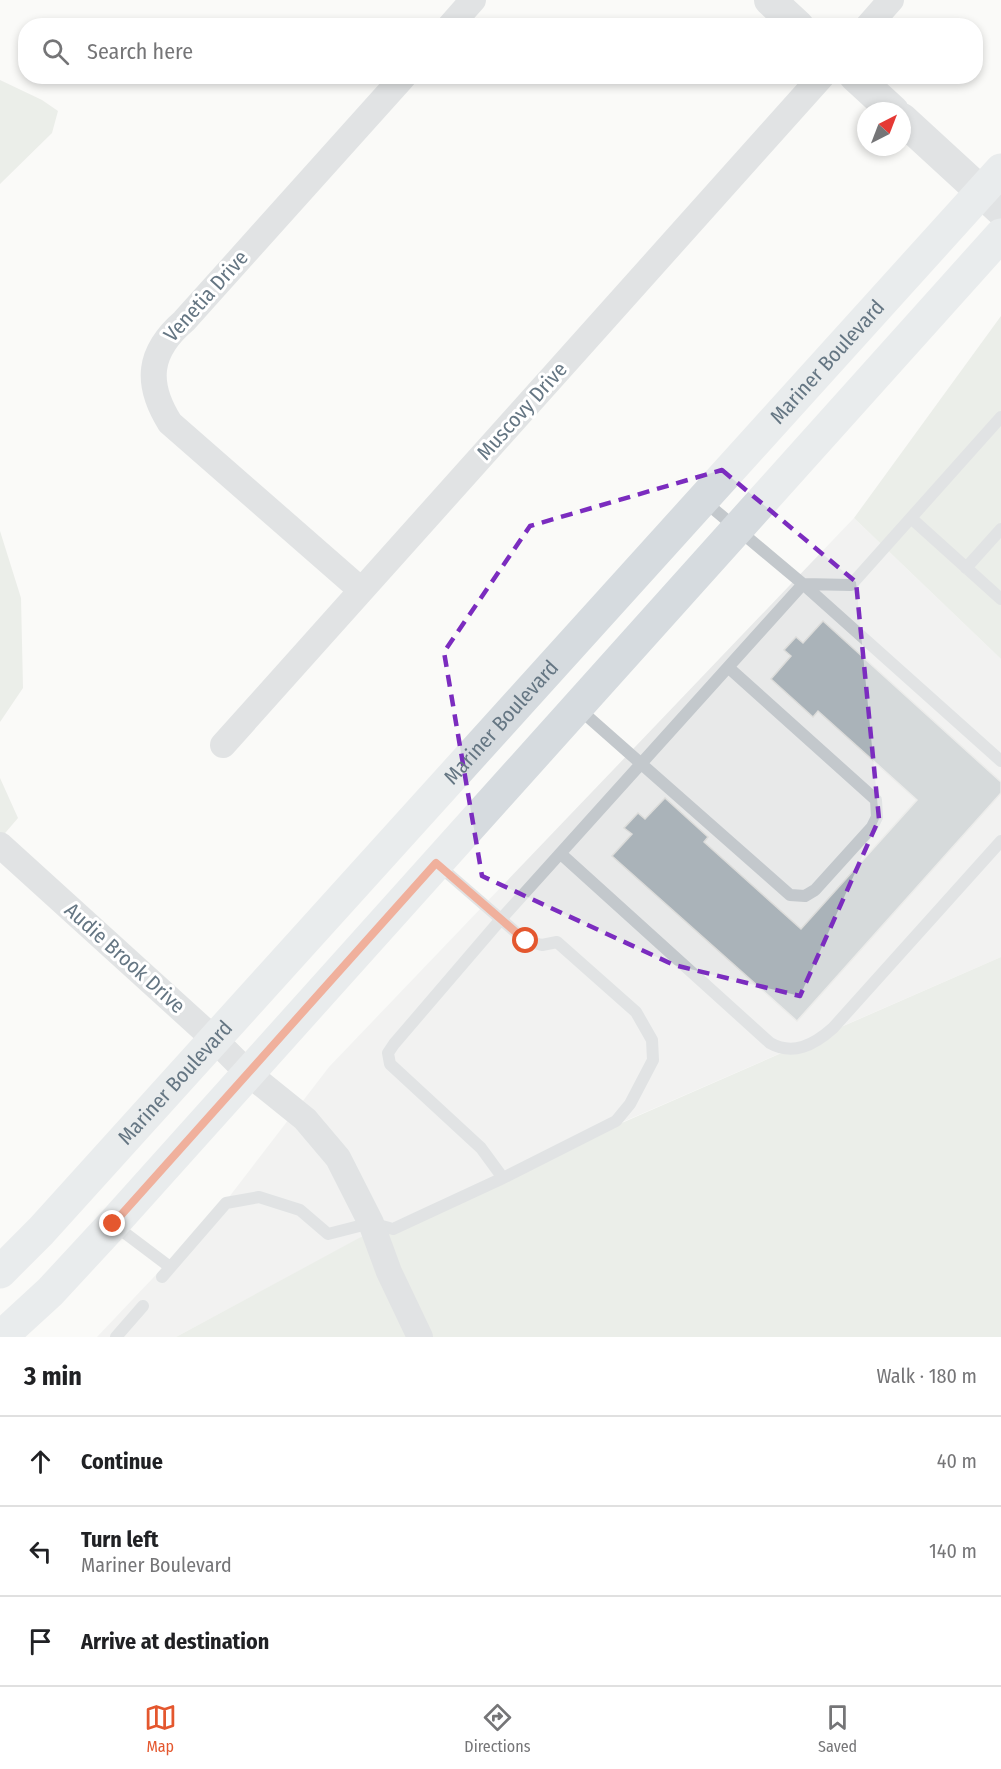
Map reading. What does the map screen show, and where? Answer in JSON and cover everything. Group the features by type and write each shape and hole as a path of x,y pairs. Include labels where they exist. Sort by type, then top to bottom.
{"main road":[{"name":"Mariner Boulevard","path":"0,1272 41,1232 703,500 994,190"},
{"name":"Mariner Boulevard","path":"13,1331 113,1224 1001,236"}],"street":[{"path":"457,18 473,0"},
{"path":"770,0 789,18"},
{"path":"875,18 891,0"},
{"name":"Venetia Drive","path":"361,590 170,423 159,405 153,385 154,365 168,335 184,321 397,84"},
{"name":"Muscovy Drive","path":"223,745 815,84"},
{"path":"864,84 883,102"},
{"path":"911,126 994,190"},
{"name":"Audie Brook Drive","path":"0,845 215,1040 248,1073 305,1119 338,1158 371,1223 389,1272 420,1337"}],"lane":[{"path":"503,1178 481,1148 390,1064 388,1053 502,918 803,584 851,585 1001,417"},
{"path":"703,500 803,584 1001,761"},
{"path":"910,518 1001,599"},
{"path":"966,568 1001,529"},
{"path":"577,707 644,763 790,895 805,896 814,890 866,834 877,817 876,800 729,668"},
{"path":"561,854 770,1043 788,1050 804,1047 833,1028 1001,841"},
{"path":"113,1224 166,1272 226,1203 259,1197 300,1210 328,1234 371,1223 393,1229 503,1178 615,1121 630,1104 653,1060 652,1040 636,1012 557,942 542,945 526,941 436,863"},
{"path":"116,1337 143,1306"}],"highlighted area":[{"path":"722,470 856,582 879,819 800,996 674,965 482,876 444,652 530,526"}],"shaded area":[{"path":"0,80 42,100 58,111 52,133 0,184"},
{"path":"1001,316 1001,659 854,518"},
{"path":"854,518 1001,659 1001,957 373,1231 176,1337 97,1337 226,1201 329,1067"},
{"path":"0,531 21,598 23,688 0,722"},
{"path":"0,778 18,818 0,839"},
{"path":"1001,957 1001,1337 176,1337 359,1238"}],"building":[{"path":"823,621 1001,782 1001,793 797,1021 612,856 632,834 624,828 638,813 645,819 665,798 708,837 704,842 801,929 917,800 818,711 813,717 771,679 791,656 784,650 796,637 803,643"}],"route":[{"path":"113,1224 436,863 526,941"}]}
